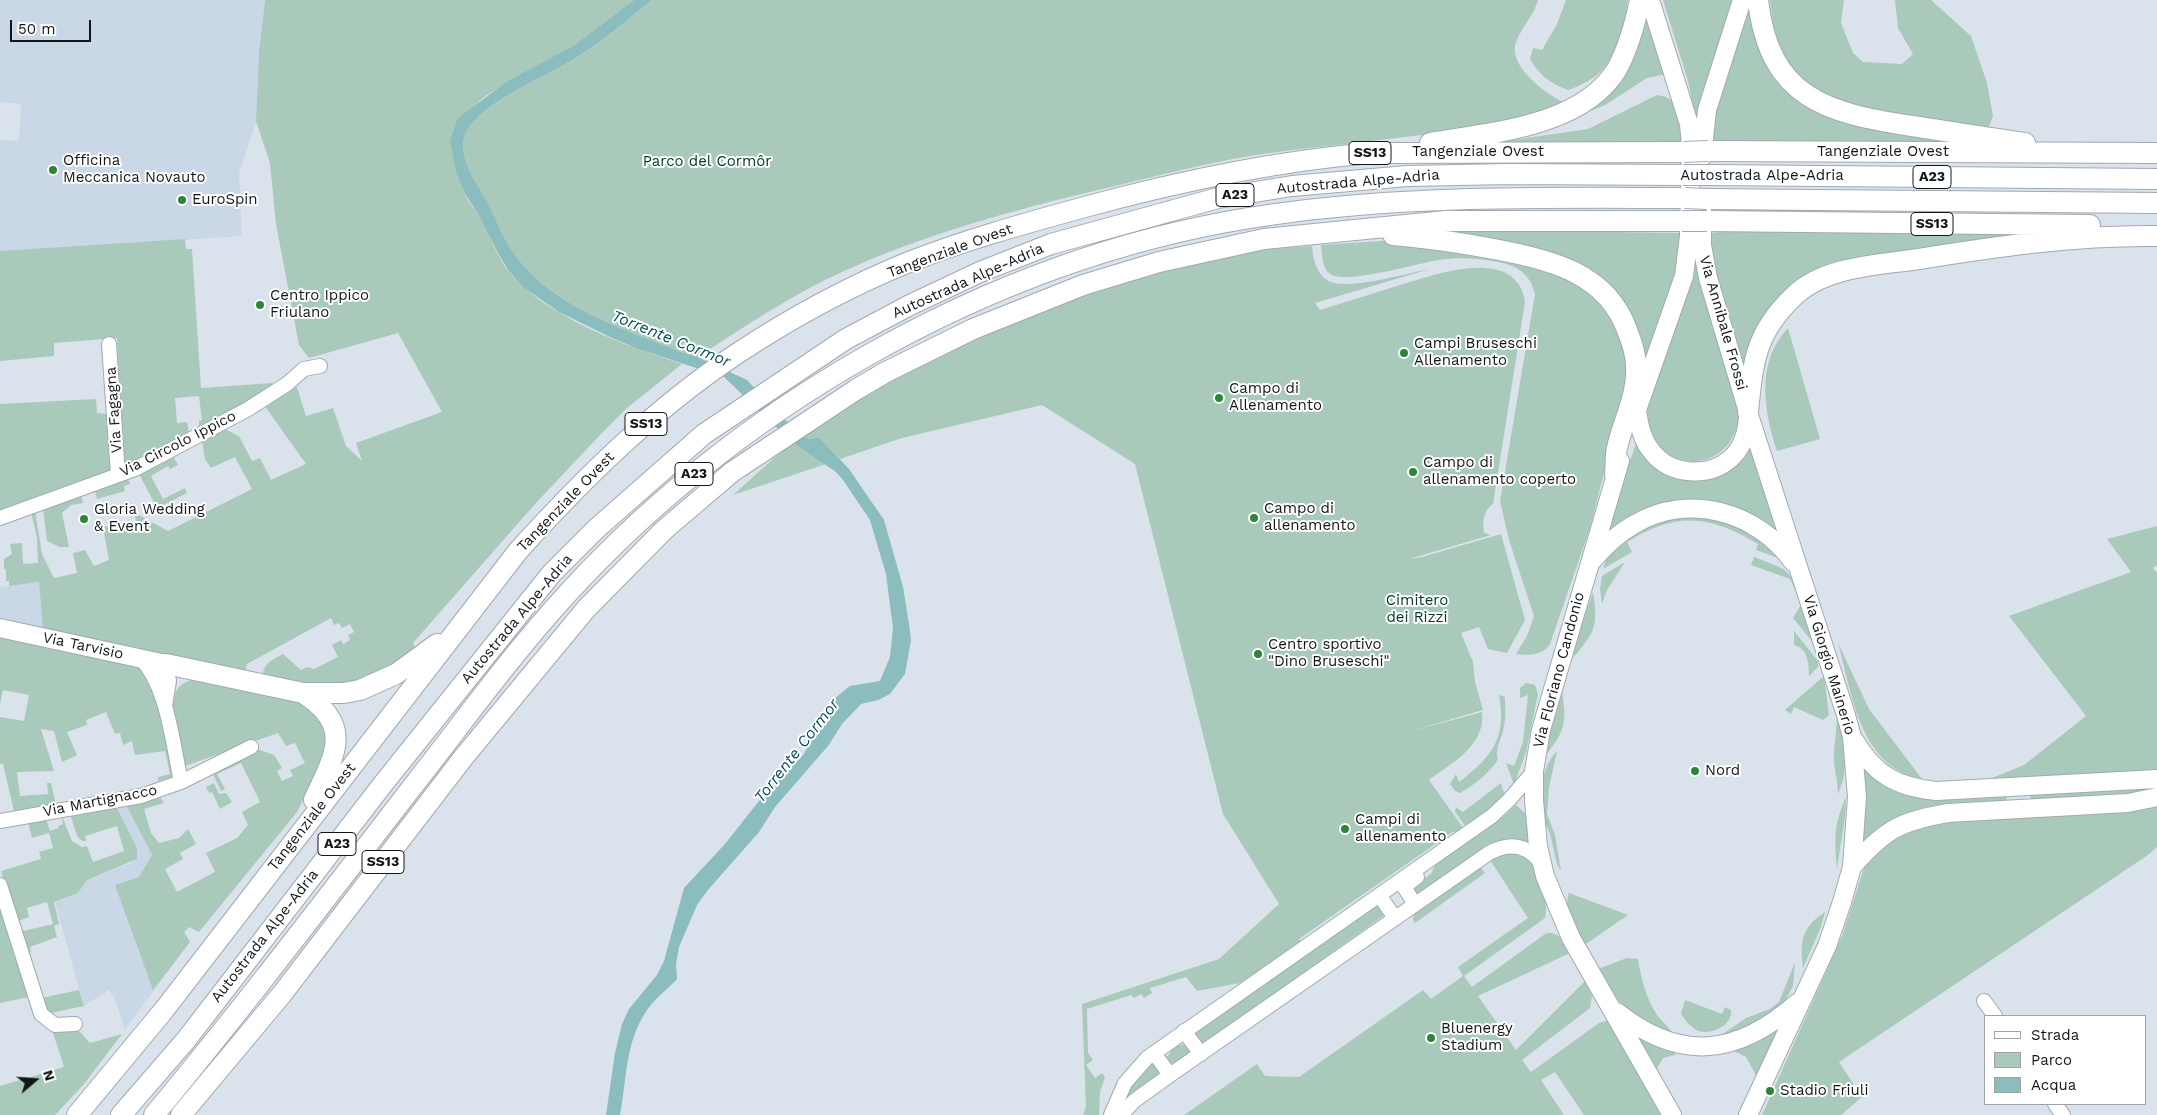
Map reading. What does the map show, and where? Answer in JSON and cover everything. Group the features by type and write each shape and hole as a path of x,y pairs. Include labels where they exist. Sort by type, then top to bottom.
{"highway":[{"path":"1372,153 1509,129 1546,119 1573,108 1598,90 1616,70 1629,42 1640,0"},
{"path":"1758,0 1766,39 1776,64 1798,89 1825,106 1843,113 1884,122 2098,153"},
{"name":"Tangenziale Ovest","path":"77,1115 164,1010 298,833 461,627 518,551 602,462 667,405 736,354 792,320 909,263 1019,226 1144,191 1258,167 1323,157 1372,153 2157,154"},
{"name":"Autostrada Alpe-Adria","path":"121,1115 186,1040 383,784 552,573 596,529 704,434 819,356 910,305 1051,244 1218,198 1292,186 1407,176 1510,174 2157,178"},
{"name":"Autostrada Alpe-Adria","path":"154,1115 217,1039 473,708 568,593 650,512 713,458 836,373 928,324 995,293 1128,246 1194,229 1272,214 1396,201 1506,198 1685,198 2157,203"},
{"name":"SS13","path":"181,1115 282,994 463,758 586,609 664,530 732,472 857,389 886,372 973,329 1084,285 1159,262 1264,239 1446,221 1707,221 2157,226"},
{"path":"1311,234 1388,234 1466,243 1560,265 1584,276 1603,291 1616,307 1626,326 1633,347 1636,366 1636,382 1617,449 1615,474"},
{"path":"1748,412 1753,364 1762,335 1773,318 1795,294 1814,282 1844,271 2008,244 2102,235 2157,236"},
{"path":"160,671 198,671 303,693 328,694 360,690 409,666 461,627"},
{"path":"298,833 330,767 335,741 332,722 327,712 318,702 303,693"}],"main road":[{"name":"Via Annibale Frossi","path":"1637,410 1684,276 1690,236 1691,146 1689,124 1650,0"},
{"name":"Via Annibale Frossi","path":"1742,0 1704,124 1702,245 1708,278 1748,412"},
{"path":"1637,410 1642,434 1652,453 1669,466 1687,472 1710,469 1730,459 1743,441 1748,412"},
{"name":"Via Floriano Candonio","path":"1637,410 1615,474 1544,716 1534,770 1535,817 1541,863 1564,925 1672,1115"},
{"name":"Via Giorgio Mainerio","path":"1748,412 1852,738 1857,818 1852,867 1835,925 1748,1115"},
{"path":"1589,564 1615,538 1636,523 1669,512 1702,508 1728,513 1754,526 1783,549 1800,573"},
{"name":"Via Tarvisio","path":"0,628 138,657 160,671"},
{"path":"1852,738 1866,760 1879,771 1912,788 1936,791 2157,779"},
{"path":"2018,787 2019,809"},
{"path":"1852,867 1884,834 1911,820 1948,813 2128,803 2157,797"},
{"path":"1612,1009 1641,1030 1666,1041 1697,1046 1713,1046 1734,1042 1758,1033 1780,1018 1802,998"}],"street":[{"name":"Via Fagagna","path":"109,344 118,475"},
{"name":"Via Circolo Ippico","path":"0,518 135,469 248,409 287,384 304,369 320,366"},
{"path":"160,671 168,691"},
{"path":"160,671 165,706 181,782"},
{"path":"165,706 168,691 174,682 183,676 198,671"},
{"name":"Via Martignacco","path":"0,821 141,796 181,782 251,747"},
{"path":"1111,1115 1125,1083 1138,1065 1497,812 1534,770"},
{"path":"1121,1115 1134,1102 1170,1075 1489,853 1504,846 1518,846 1525,848 1535,855 1541,863"},
{"path":"1415,904 1404,887 1424,873 1426,862"},
{"path":"0,885 41,1014 55,1025 75,1024"},
{"path":"1379,895 1395,918"},
{"path":"1984,1000 1994,1015"},
{"path":"1184,1031 1201,1054"},
{"path":"1154,1053 1170,1075"}],"shaded area":[{"path":"0,0 265,0 259,52 256,121 239,173 242,236 0,251 0,140 19,141 21,104 0,102"},
{"path":"39,582 43,631 0,621 0,587"},
{"path":"126,805 189,927 184,932 190,942 125,1029 115,999 109,990 84,1006 55,902 78,893 87,880 133,862 137,848 116,806"}],"green space":[{"path":"265,0 634,0 573,46 487,95 457,120 461,175 465,196 483,221 501,260 509,272 525,288 566,317 613,339 682,364 627,408 535,504 413,643 416,650 391,670 330,690 262,678 264,669 268,663 283,654 301,670 307,667 314,669 338,657 332,645 341,640 343,644 350,640 348,635 354,632 350,624 342,628 339,623 334,625 331,618 247,664 245,672 43,631 39,582 9,586 9,581 6,581 6,569 4,569 4,559 12,554 10,544 22,543 23,564 38,563 37,537 31,512 35,511 42,554 54,578 77,573 73,553 85,550 94,566 109,560 103,527 110,526 112,530 136,523 135,513 168,531 252,489 235,457 211,468 205,459 202,440 225,429 239,436 252,461 260,458 271,480 306,464 264,405 297,387 306,416 333,408 346,446 362,461 356,443 442,412 398,333 309,358 299,345 276,224 270,163 256,121 259,52"},
{"name":"Parco del Cormôr","path":"652,0 1538,0 1534,11 1516,42 1517,61 1540,87 1567,104 1495,123 1423,135 1232,159 1033,206 969,224 875,258 825,280 751,322 698,357 617,327 573,305 534,277 507,243 487,201 473,178 464,152 463,144 469,127 489,107 590,49"},
{"path":"1566,0 1628,0 1623,30 1613,56 1596,76 1584,84 1568,90 1546,78 1537,70 1530,59 1533,48 1542,50 1557,24"},
{"path":"1663,0 1733,0 1701,103 1697,127 1688,81"},
{"path":"1770,0 1844,0 1841,23 1853,53 1863,62 1902,64 1913,54 1898,28 1895,0 1931,0 1971,36 1987,83 1993,116 1987,131 1905,119 1874,112 1845,103 1819,91 1798,75 1783,56 1775,36"},
{"path":"1749,2 1753,31 1762,53 1786,85 1993,145 1709,146 1710,127"},
{"path":"1644,9 1667,74 1647,78 1605,105 1571,119 1590,106"},
{"path":"1657,95 1665,97 1676,106 1681,120 1682,145 1479,145 1588,129"},
{"path":"1424,229 1681,233 1677,267 1645,366 1611,291"},
{"path":"1733,231 2059,232 1827,269 1745,368 1713,266 1709,233"},
{"path":"185,239 186,249 192,249 201,388 272,383 272,387 199,428 199,421 202,420 199,396 175,398 177,423 187,422 189,434 143,459 124,466 117,338 54,343 54,356 0,361 0,251"},
{"path":"1396,240 1563,272 1610,308 1630,371 1590,528 1550,644 1540,653 1530,655 1516,654 1527,636 1534,616 1509,540 1500,501 1535,294 1529,280 1520,270 1501,263 1480,259 1446,259 1350,277 1338,277 1330,274 1324,265 1321,245"},
{"name":"Centro sportivo \"Dino Bruseschi\"","path":"1312,246 1314,260 1320,273 1327,280 1336,283 1362,283 1430,269 1315,303 1320,310 1430,276 1471,268 1490,268 1506,273 1518,284 1525,302 1493,504 1486,512 1483,525 1484,533 1491,535 1409,559 1501,534 1525,620 1507,653 1488,649 1479,627 1461,633 1473,662 1475,682 1483,710 1408,732 1482,712 1482,724 1473,744 1457,760 1429,780 1464,829 1456,834 1454,831 1299,939 1301,942 1240,983 1197,991 1186,977 1150,988 1152,993 1144,998 1141,994 1134,998 1131,995 1087,1009 1088,1053 1093,1060 1086,1065 1095,1078 1102,1073 1105,1077 1100,1092 1099,1115 1083,1115 1086,1107 1082,1004 1219,959 1279,904 1223,814 1135,464 1042,405 902,438 840,459 819,437 811,439 801,436 894,379 964,342 1116,281 1251,250"},
{"path":"1694,250 1700,278 1739,413 1733,436 1721,451 1706,460 1688,461 1672,456 1658,445 1649,427 1648,403"},
{"path":"1788,328 1820,439 1777,451 1772,436 1765,388 1771,356"},
{"path":"96,399 97,413 107,414 111,472 0,510 0,404"},
{"path":"1637,441 1647,458 1673,476 1752,443 1784,539 1709,505 1601,542"},
{"path":"792,442 826,464 733,495"},
{"path":"173,456 178,465 170,469 168,466 151,476 163,499 185,488 187,493 157,508 138,472"},
{"path":"127,477 130,484 124,486 125,491 97,499 95,490"},
{"path":"81,495 83,503 71,505 62,513 69,547 60,547 47,541 43,508"},
{"path":"1695,513 1743,526 1784,560 1756,550 1758,544 1741,534 1709,522 1693,520 1662,525 1645,532 1627,542 1632,552 1603,569 1608,554 1644,525"},
{"path":"2157,526 2157,565 2153,568 2157,573 2157,769 2049,777 1992,778 2024,765 2086,716 2009,616 2131,572 2107,539"},
{"path":"1754,557 1780,567 1790,575 1801,594 1819,650 1793,618 1802,603 1790,579 1751,565"},
{"path":"1625,562 1607,590 1602,604 1600,589 1602,576"},
{"path":"1593,592 1594,628 1587,641 1573,658 1578,634"},
{"path":"1794,631 1818,661 1818,667 1809,676 1807,657 1802,649 1794,645"},
{"path":"0,638 129,663 142,668 155,692 174,777 158,781 158,777 170,774 165,751 135,755 132,741 123,745 120,733 115,734 106,712 86,720 87,725 67,732 77,755 62,762 54,731 41,729 54,771 17,772 20,796 48,794 47,783 51,783 56,805 14,811 3,764 0,764 0,717 24,721 29,695 3,690 0,704"},
{"path":"1838,643 1869,709 1922,779 1901,772 1885,760 1872,745 1854,706"},
{"path":"1824,676 1829,715 1823,720 1794,707 1791,714 1785,710"},
{"path":"196,679 283,695 313,707 331,742 297,812 199,932 189,927 184,932 190,942 153,990 115,885 139,877 152,855 126,805 160,797 164,803 144,809 151,833 159,843 179,838 188,829 196,844 180,853 183,859 165,869 177,892 215,872 206,853 237,838 248,825 242,812 260,802 241,763 217,774 225,789 221,791 212,772 254,748 274,755 282,768 277,771 282,781 293,776 290,770 305,763 295,743 286,746 278,733 185,766 172,708 174,697 181,685"},
{"path":"1526,683 1535,685 1538,694 1526,752 1514,785 1506,763 1514,766 1523,742 1528,695 1520,698 1520,688"},
{"path":"1562,690 1564,724 1547,754 1549,730"},
{"path":"1499,695 1505,697 1505,716 1497,751 1498,759 1491,769 1476,782 1460,793 1455,791 1450,784 1456,774 1459,782 1471,773 1488,755 1499,735 1501,710"},
{"path":"1837,706 1845,750 1844,773 1838,794 1834,758"},
{"path":"1557,751 1549,787 1547,814 1555,835 1561,871 1549,831 1542,819 1542,783 1547,767"},
{"path":"1862,764 1870,773 2006,793 2007,805 1927,810 1861,844"},
{"path":"214,783 219,794 226,793 232,802 220,809 212,792 209,793 206,787"},
{"path":"1501,783 1505,796 1500,802 1466,827 1455,812 1456,807 1463,812"},
{"path":"2157,785 2157,791 2140,796 2031,801 2030,794"},
{"path":"1846,796 1845,817 1837,868 1836,831 1839,815"},
{"path":"1516,805 1528,816 1533,845 1509,839 1497,842 1421,894 1415,892 1415,885 1431,874 1436,863 1503,817"},
{"path":"116,806 137,848 137,859 87,880 78,893 54,902 59,924 54,926 57,937 30,947 31,952 27,954 19,932 53,924 47,902 27,908 29,917 16,922 1,871 41,859 39,852 53,848 49,833 32,838 28,822 46,819 50,831 59,828 58,826 63,824 62,816 72,841 82,847 87,846 93,862 124,851 117,826 85,836 86,841 82,841 77,836 70,814"},
{"path":"2157,806 2157,847 2148,855 1839,1062 1862,1097 1841,1115 1762,1115 1842,936 1866,862 1898,833 1934,823 2103,813"},
{"name":"Bluenergy Stadium","path":"1516,852 1532,859 1545,896 1545,918 1464,976 1472,987 1545,934 1554,933 1557,935 1570,953 1478,996 1516,1050 1585,981 1592,996 1590,1008 1522,1060 1531,1072 1599,1023 1609,1020 1665,1115 1584,1115 1555,1072 1541,1080 1564,1115 1184,1115 1257,1064 1265,1076 1299,1077 1423,990 1431,999 1463,976 1458,967 1528,918 1490,860 1497,856"},
{"path":"1480,867 1485,873 1415,923 1413,920 1414,913"},
{"path":"1569,893 1628,915 1583,946 1567,907"},
{"path":"0,900 29,997 0,1003"},
{"path":"1378,903 1386,914 1203,1044 1193,1032"},
{"path":"1825,912 1821,927 1803,968 1802,943 1804,936 1811,924"},
{"path":"1627,958 1638,959 1642,981 1650,1002 1657,1015 1671,1030 1676,1040 1625,1010 1598,969"},
{"path":"1795,962 1793,986 1783,1005 1747,1032 1720,1036 1746,1018 1770,1009 1779,1002"},
{"path":"79,990 84,1006 46,1014 41,998"},
{"path":"1685,1000 1722,1014 1725,1007 1731,1010 1731,1015 1721,1028 1710,1032 1699,1031 1691,1026 1681,1014"},
{"path":"1787,1021 1759,1081 1746,1057 1732,1050"},
{"path":"76,1028 90,1043 122,1034 84,1084 55,1115 0,1115 0,1086 64,1067 52,1030"},
{"path":"1630,1029 1676,1049 1675,1055 1663,1058 1656,1070"},
{"path":"1188,1044 1190,1053 1174,1064 1169,1063 1167,1057 1175,1046"},
{"path":"1153,1060 1161,1072 1136,1090 1115,1112 1128,1090"}],"water":[{"path":"634,0 652,0 590,49 515,91 489,107 478,117 469,127 463,144 469,169 512,251 534,277 553,292 573,305 617,327 698,357 747,380 801,436 811,439 819,437 849,469 884,520 903,587 911,640 905,674 890,694 878,700 861,704 842,724 828,746 775,807 759,832 697,905 679,947 676,964 677,979 650,1006 634,1035 620,1115 606,1115 615,1053 622,1024 629,1009 657,975 664,961 684,888 725,844 759,801 804,754 819,723 834,699 850,686 880,681 890,657 893,628 886,574 870,520 836,472 792,442 724,377 638,349 610,337 559,312 523,287 508,270 480,217 465,194 456,171 450,141 457,120 508,81 573,46"}],"place":[{"name":"Officina Meccanica Novauto","path":"53,170"},
{"name":"EuroSpin","path":"182,200"},
{"name":"Centro Ippico Friulano","path":"260,305"},
{"name":"Campi Bruseschi Allenamento","path":"1404,353"},
{"name":"Campo di Allenamento","path":"1219,398"},
{"name":"Campo di allenamento coperto","path":"1413,472"},
{"name":"Campo di allenamento","path":"1254,518"},
{"name":"Gloria Wedding & Event","path":"84,519"},
{"name":"Centro sportivo \"Dino Bruseschi\"","path":"1258,654"},
{"name":"Nord","path":"1695,771"},
{"name":"Campi di allenamento","path":"1345,829"},
{"name":"Bluenergy Stadium","path":"1431,1038"},
{"name":"Stadio Friuli","path":"1770,1091"}],"water label":[{"name":"Torrente Cormor","path":"671,339"},
{"name":"Torrente Cormor","path":"797,751"}],"park label":[{"name":"Cimitero dei Rizzi","path":"1417,610"}]}
